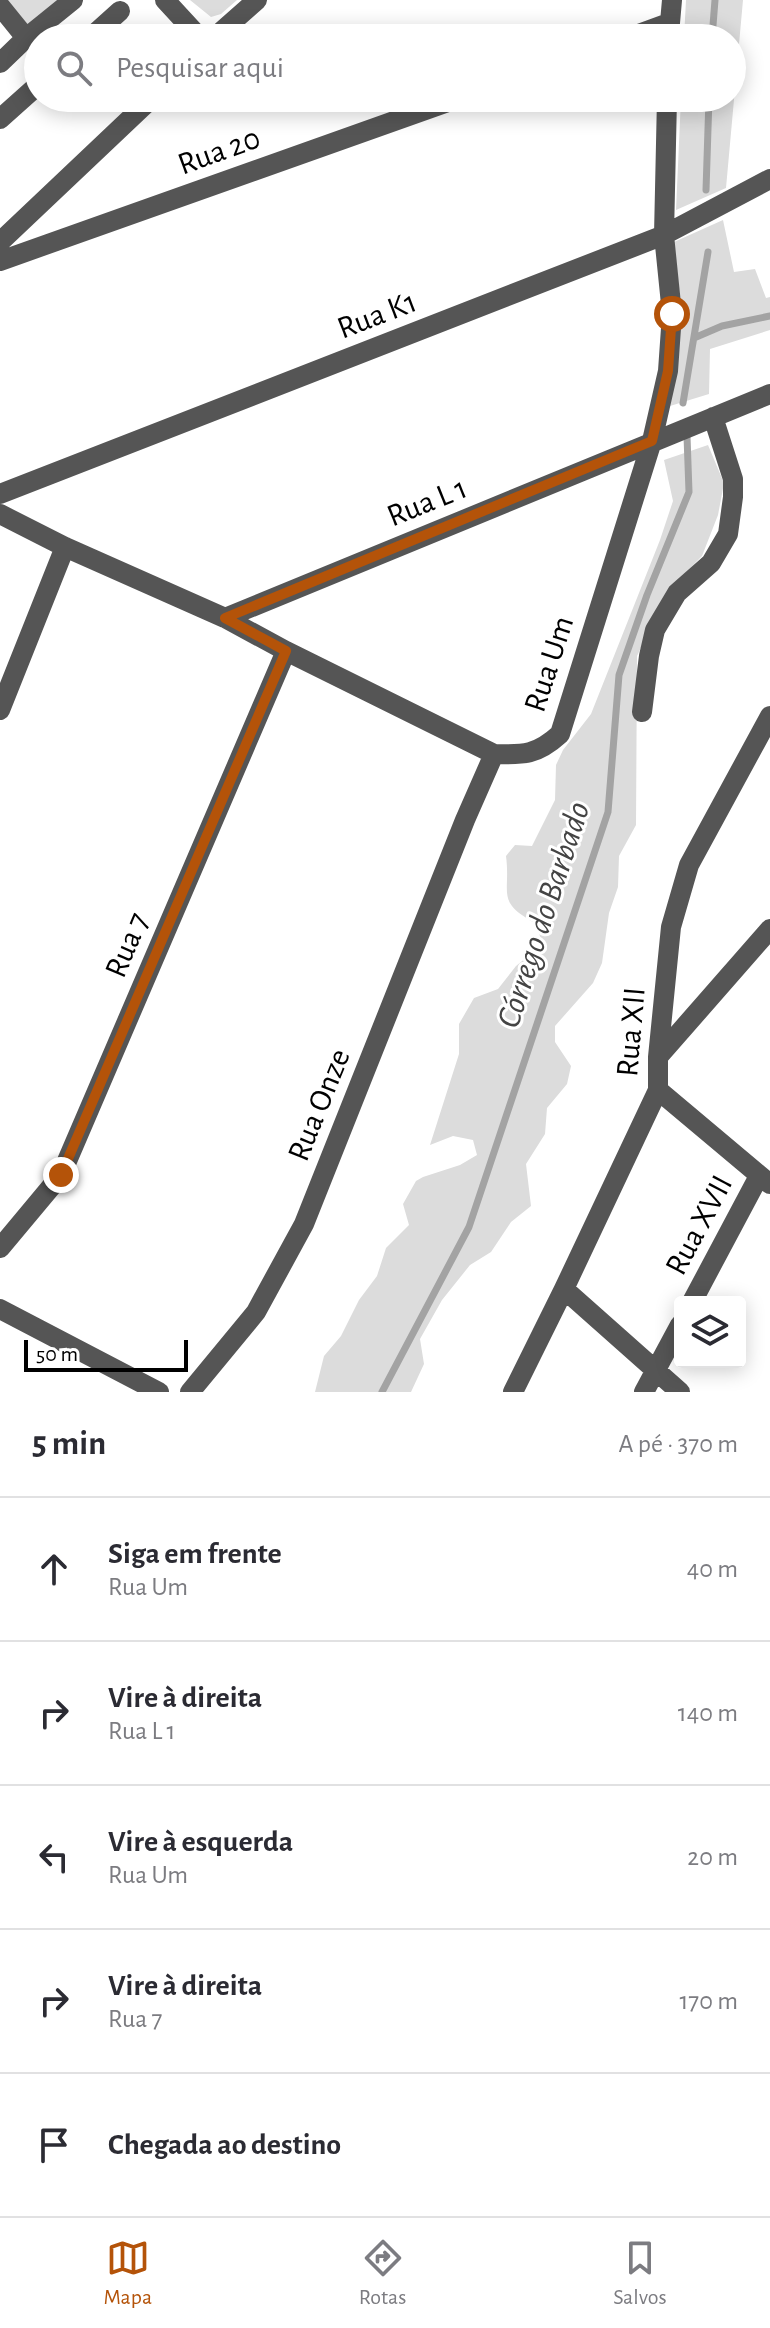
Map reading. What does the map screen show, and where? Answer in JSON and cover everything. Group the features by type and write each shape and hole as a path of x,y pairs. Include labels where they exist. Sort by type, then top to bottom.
{"street":[{"path":"43,24 73,0"},
{"path":"165,0 187,24"},
{"path":"230,24 257,0"},
{"path":"670,24 672,0"},
{"path":"0,6 24,36"},
{"path":"106,24 120,11"},
{"path":"0,63 24,40"},
{"path":"2,112 24,96"},
{"path":"0,242 137,112"},
{"name":"Rua 20","path":"0,261 420,112"},
{"name":"Rua Um","path":"494,754 524,755 545,747 560,734 652,441 668,371 672,314 664,235 667,112"},
{"name":"Rua K1","path":"0,494 664,235 770,179"},
{"name":"Rua L 1","path":"225,618 770,394"},
{"path":"642,712 655,630 677,593 711,563 728,534 733,479 713,417"},
{"path":"0,514 65,547 225,618 494,754"},
{"path":"0,710 65,547"},
{"name":"Rua 7","path":"0,1248 61,1175 286,651"},
{"name":"Rua XII","path":"513,1392 658,1090 658,1057 671,927 689,865 770,716"},
{"name":"Rua Onze","path":"190,1392 256,1312 304,1224 494,754"},
{"path":"658,1057 770,929"},
{"path":"658,1090 765,1180"},
{"name":"Rua XVII","path":"696,1296 765,1180"},
{"path":"564,1289 680,1392"},
{"path":"0,1309 159,1392"},
{"name":"Rua XVII","path":"644,1392 674,1336"}],"shaded area":[{"path":"7,0 58,0 29,24"},
{"path":"190,0 237,0 221,14 211,17"},
{"path":"686,0 743,0 741,24 685,24"},
{"path":"680,112 733,112 726,188 676,210"},
{"path":"723,220 734,272 755,269 766,298 770,297 770,330 710,349 709,394 670,406 682,316 674,242"},
{"path":"708,445 724,483 718,515 702,556 668,591 637,656 636,825 619,856 618,887 609,913 602,963 593,983 555,1026 555,1042 571,1066 567,1084 547,1108 545,1134 526,1164 531,1206 511,1222 491,1252 470,1265 442,1300 420,1339 424,1364 411,1392 315,1392 324,1356 341,1336 359,1300 377,1276 386,1248 409,1225 403,1204 416,1181 460,1165 477,1155 473,1140 453,1136 430,1145 459,1054 459,1024 474,998 498,989 516,966 543,944 535,923 514,909 507,896 506,856 515,845 532,846 555,800 556,765 563,750 591,714 673,501 664,460"}],"waterway":[{"name":"Córrego do Barbado","path":"713,24 715,0"},
{"name":"Córrego do Barbado","path":"706,190 709,112"},
{"name":"Córrego do Barbado","path":"683,403 708,252"},
{"path":"694,338 722,326 770,316"},
{"name":"Córrego do Barbado","path":"382,1392 469,1227 608,812 619,675 647,595 689,492 687,436"}],"route":[{"path":"61,1175 286,651 225,618 652,441 668,371 672,314"}]}
